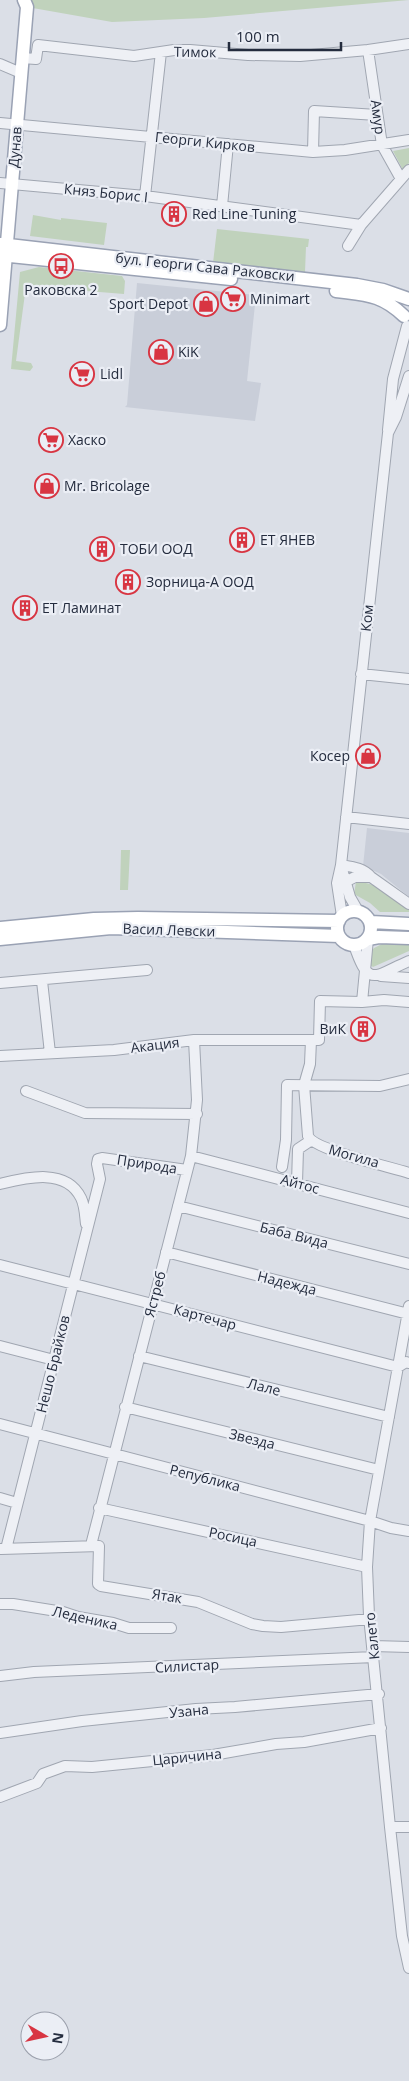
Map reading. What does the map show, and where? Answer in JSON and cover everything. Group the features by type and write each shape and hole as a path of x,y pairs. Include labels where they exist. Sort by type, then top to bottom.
{"main road":[{"name":"Дунав","path":"0,325 4,278 3,250 6,183 17,125 27,7 24,0"},
{"name":"бул. Георги Сава Раковски","path":"3,250 24,257 357,294 385,300 407,319"},
{"name":"бул. Георги Сава Раковски","path":"3,250 357,285 383,290 409,299"},
{"path":"4,278 14,264 24,257"},
{"path":"368,939 371,922 367,917 358,911 350,912 340,918 337,931 339,936 348,944 354,945 363,943 368,939 380,937 409,938"},
{"name":"Васил Левски","path":"0,928 94,919 340,918"},
{"path":"371,922 409,924"},
{"name":"Васил Левски","path":"0,939 111,928 339,936"}],"street":[{"name":"Тимок","path":"22,58 36,59 38,46 125,56 190,50 248,55 300,56 409,44"},
{"name":"Амур","path":"368,50 382,145 401,178"},
{"path":"145,196 161,52"},
{"path":"0,64 21,73"},
{"path":"313,152 314,111 377,115"},
{"name":"Георги Кирков","path":"0,123 313,152 382,145 409,140"},
{"path":"222,206 228,144"},
{"path":"348,246 361,225 409,170"},
{"name":"Княз Борис I","path":"6,183 145,196 361,225"},
{"path":"388,433 388,413 407,319"},
{"path":"396,366 409,370"},
{"name":"Ком","path":"340,918 336,883 341,865 388,433 396,418 409,376"},
{"path":"361,674 409,679"},
{"path":"346,817 409,824"},
{"path":"358,911 350,897 341,865 361,869 409,904"},
{"path":"346,882 355,877 371,877"},
{"path":"368,939 362,1002 384,1000 409,1002"},
{"path":"354,945 364,970 369,974 409,978"},
{"path":"381,976 409,961"},
{"path":"0,983 42,981 147,970"},
{"path":"42,981 50,1053"},
{"name":"Могила","path":"362,1002 320,1001 318,1040 311,1040 310,1064 304,1085 308,1136 310,1141 324,1148 409,1173"},
{"name":"Акация","path":"0,1056 114,1050 194,1040 311,1040"},
{"name":"Ястреб","path":"90,1545 191,1156 197,1114 194,1040"},
{"path":"282,1167 286,1140 287,1085 380,1086 409,1079"},
{"path":"26,1091 85,1113 197,1114"},
{"path":"296,1183 298,1149 310,1141"},
{"name":"Айтос","path":"191,1156 409,1213"},
{"name":"Природа","path":"100,1179 96,1164 98,1159 102,1158 187,1170"},
{"path":"0,1184 24,1178 55,1178 65,1182 74,1188 81,1197 87,1231"},
{"name":"Нешо Брайков","path":"3,1549 36,1433 100,1179"},
{"name":"Баба Вида","path":"178,1206 409,1264"},
{"name":"Надежда","path":"166,1252 408,1310"},
{"name":"Картечар","path":"0,1265 398,1366 406,1362 409,1363"},
{"name":"Калето","path":"408,1310 370,1521 367,1567 370,1619 382,1728 390,1827 402,1936 409,1965"},
{"path":"0,1346 54,1360"},
{"name":"Лале","path":"139,1356 389,1417"},
{"name":"Звезда","path":"125,1407 380,1470"},
{"name":"Република","path":"0,1424 391,1528 409,1531"},
{"path":"0,1498 17,1502"},
{"name":"Росица","path":"99,1508 367,1567"},
{"path":"3,1549 90,1545"},
{"name":"Ятак","path":"90,1545 99,1546 98,1584 101,1586 198,1602 252,1624 263,1626 281,1627 370,1619"},
{"name":"Леденика","path":"0,1604 13,1604 63,1612 129,1628 171,1628"},
{"path":"373,1646 409,1648"},
{"name":"Силистар","path":"0,1676 34,1672 374,1657"},
{"name":"Узана","path":"0,1734 82,1721 196,1709 378,1694"},
{"name":"Царичина","path":"0,1798 37,1783 43,1774 65,1766 92,1767 213,1755 276,1744 304,1742 382,1728"},
{"path":"390,1827 409,1827"}],"shaded area":[{"path":"137,283 256,295 247,381 261,383 255,421 125,407 127,405"},
{"path":"367,828 409,833 409,897 381,874 363,866"}],"green space":[{"path":"24,0 409,0 204,18 112,22 27,7"},
{"path":"409,148 409,163 403,170 393,151"},
{"path":"33,215 61,220 61,218 107,223 104,245 30,236"},
{"path":"217,229 309,239 308,247 306,247 305,272 213,263"},
{"path":"39,267 122,276 125,281 124,294 26,286 16,361 31,363 33,367 30,371 11,369 20,272"},
{"path":"121,850 130,850 128,890 120,890"},
{"path":"356,882 370,884 384,890 409,907 409,912 380,912 370,903 354,894"},
{"path":"384,943 409,943 409,951 373,967 370,965 368,956 374,948"}],"place":[{"name":"Red Line Tuning","path":"174,214"},
{"name":"Раковска 2","path":"61,266"},
{"name":"Minimart","path":"233,299"},
{"name":"Sport Depot","path":"206,304"},
{"name":"KiK","path":"161,352"},
{"name":"Lidl","path":"82,374"},
{"name":"Хаско","path":"51,440"},
{"name":"Mr. Bricolage","path":"47,486"},
{"name":"ЕТ ЯНЕВ","path":"242,540"},
{"name":"ТОБИ ООД","path":"102,549"},
{"name":"Зорница-А ООД","path":"128,582"},
{"name":"ЕТ Ламинат","path":"25,608"},
{"name":"Косер","path":"368,756"},
{"name":"ВиК","path":"363,1029"}]}
